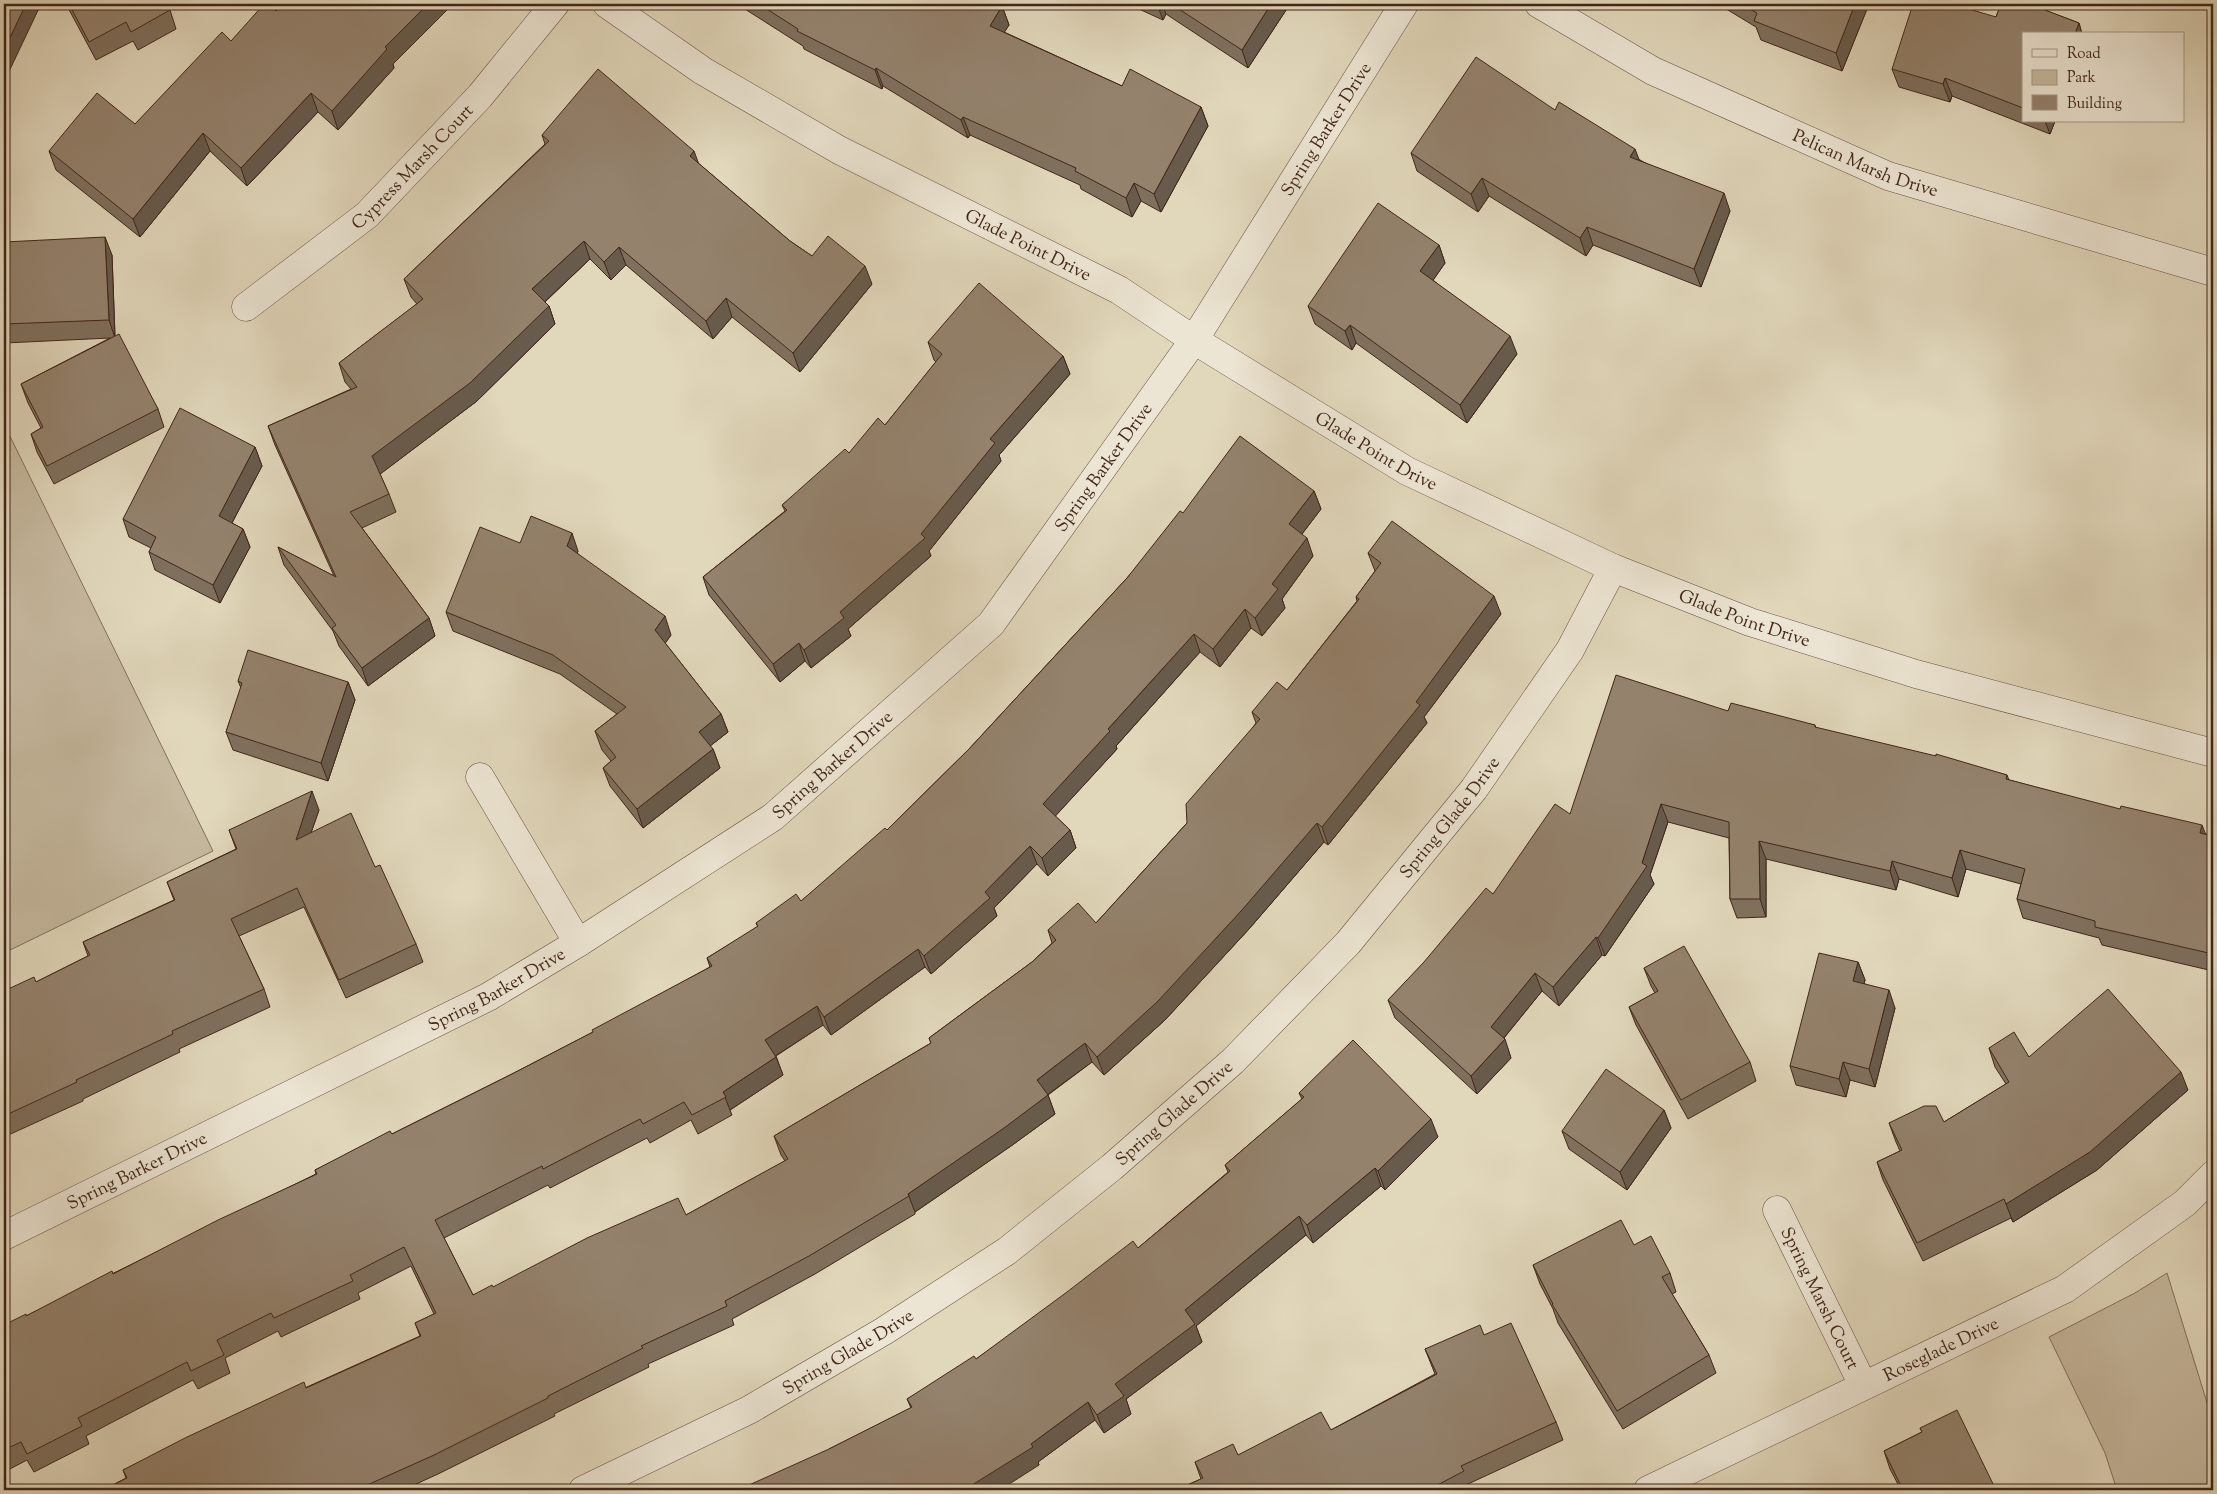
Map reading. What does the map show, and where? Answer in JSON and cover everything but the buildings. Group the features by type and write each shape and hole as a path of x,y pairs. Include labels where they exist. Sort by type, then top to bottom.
{"street":[{"name":"Cypress Marsh Court","path":"246,307 367,215 480,96 555,4"},
{"name":"Glade Point Drive","path":"606,4 703,71 839,150 1118,290 1194,340 1407,471 1613,568 1750,622 1916,674 2213,753"},
{"name":"Spring Barker Drive","path":"4,1236 488,998 578,943 773,817 991,624 1194,340 1404,4"},
{"name":"Pelican Marsh Drive","path":"1539,4 1652,71 1888,176 2213,272"},
{"name":"Spring Glade Drive","path":"583,1490 749,1410 884,1331 1008,1251 1112,1167 1233,1061 1348,942 1474,789 1570,650 1613,568"},
{"path":"480,777 578,943"},
{"name":"Roseglade Drive","path":"1648,1490 2065,1288 2185,1203 2213,1175"},
{"name":"Spring Marsh Court","path":"1777,1210 1863,1385"}],"green space":[{"path":"4,424 213,851 4,953"},
{"path":"2167,1273 2213,1422 2213,1490 2117,1490 2105,1453 2049,1337 2135,1293"}]}
